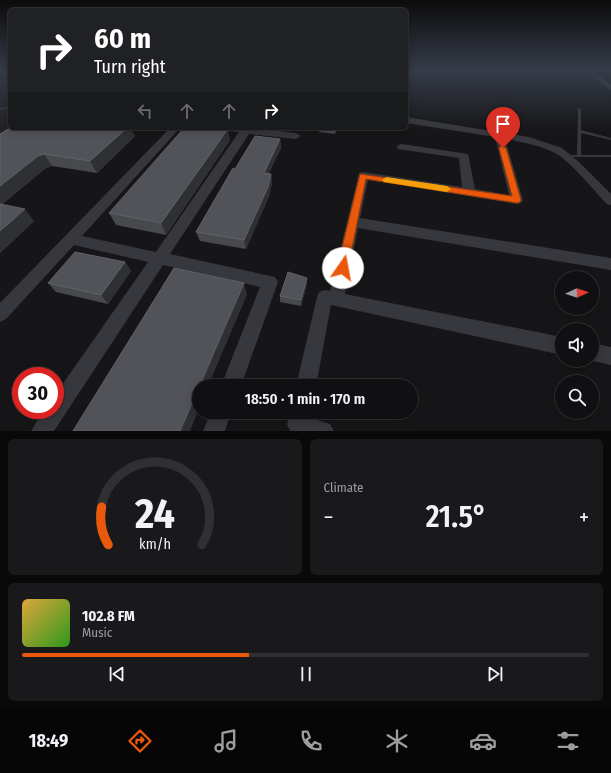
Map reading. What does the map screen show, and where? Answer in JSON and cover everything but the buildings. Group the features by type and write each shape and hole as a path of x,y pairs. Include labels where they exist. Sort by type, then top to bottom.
{"street":[{"path":"408,120 529,140 543,144 558,150 575,164 611,201"},
{"path":"0,314 173,130"},
{"path":"42,431 246,130 296,136"},
{"path":"336,300 363,176 517,200 499,135"},
{"path":"402,147 464,156 469,193"},
{"path":"352,222 611,264"},
{"path":"70,239 270,282 234,379"},
{"path":"307,379 325,297 555,345"},
{"path":"599,353 611,356"},
{"path":"214,431 218,419"},
{"path":"298,422 324,431"}],"lane":[{"path":"579,109 579,156"},
{"path":"579,131 611,139"},
{"path":"565,156 611,156"}],"shaded area":[{"path":"0,91 8,91 9,130 0,144"}],"slow traffic":[{"path":"386,180 447,189"}],"route":[{"path":"343,268 363,176 517,200 503,148"}]}
